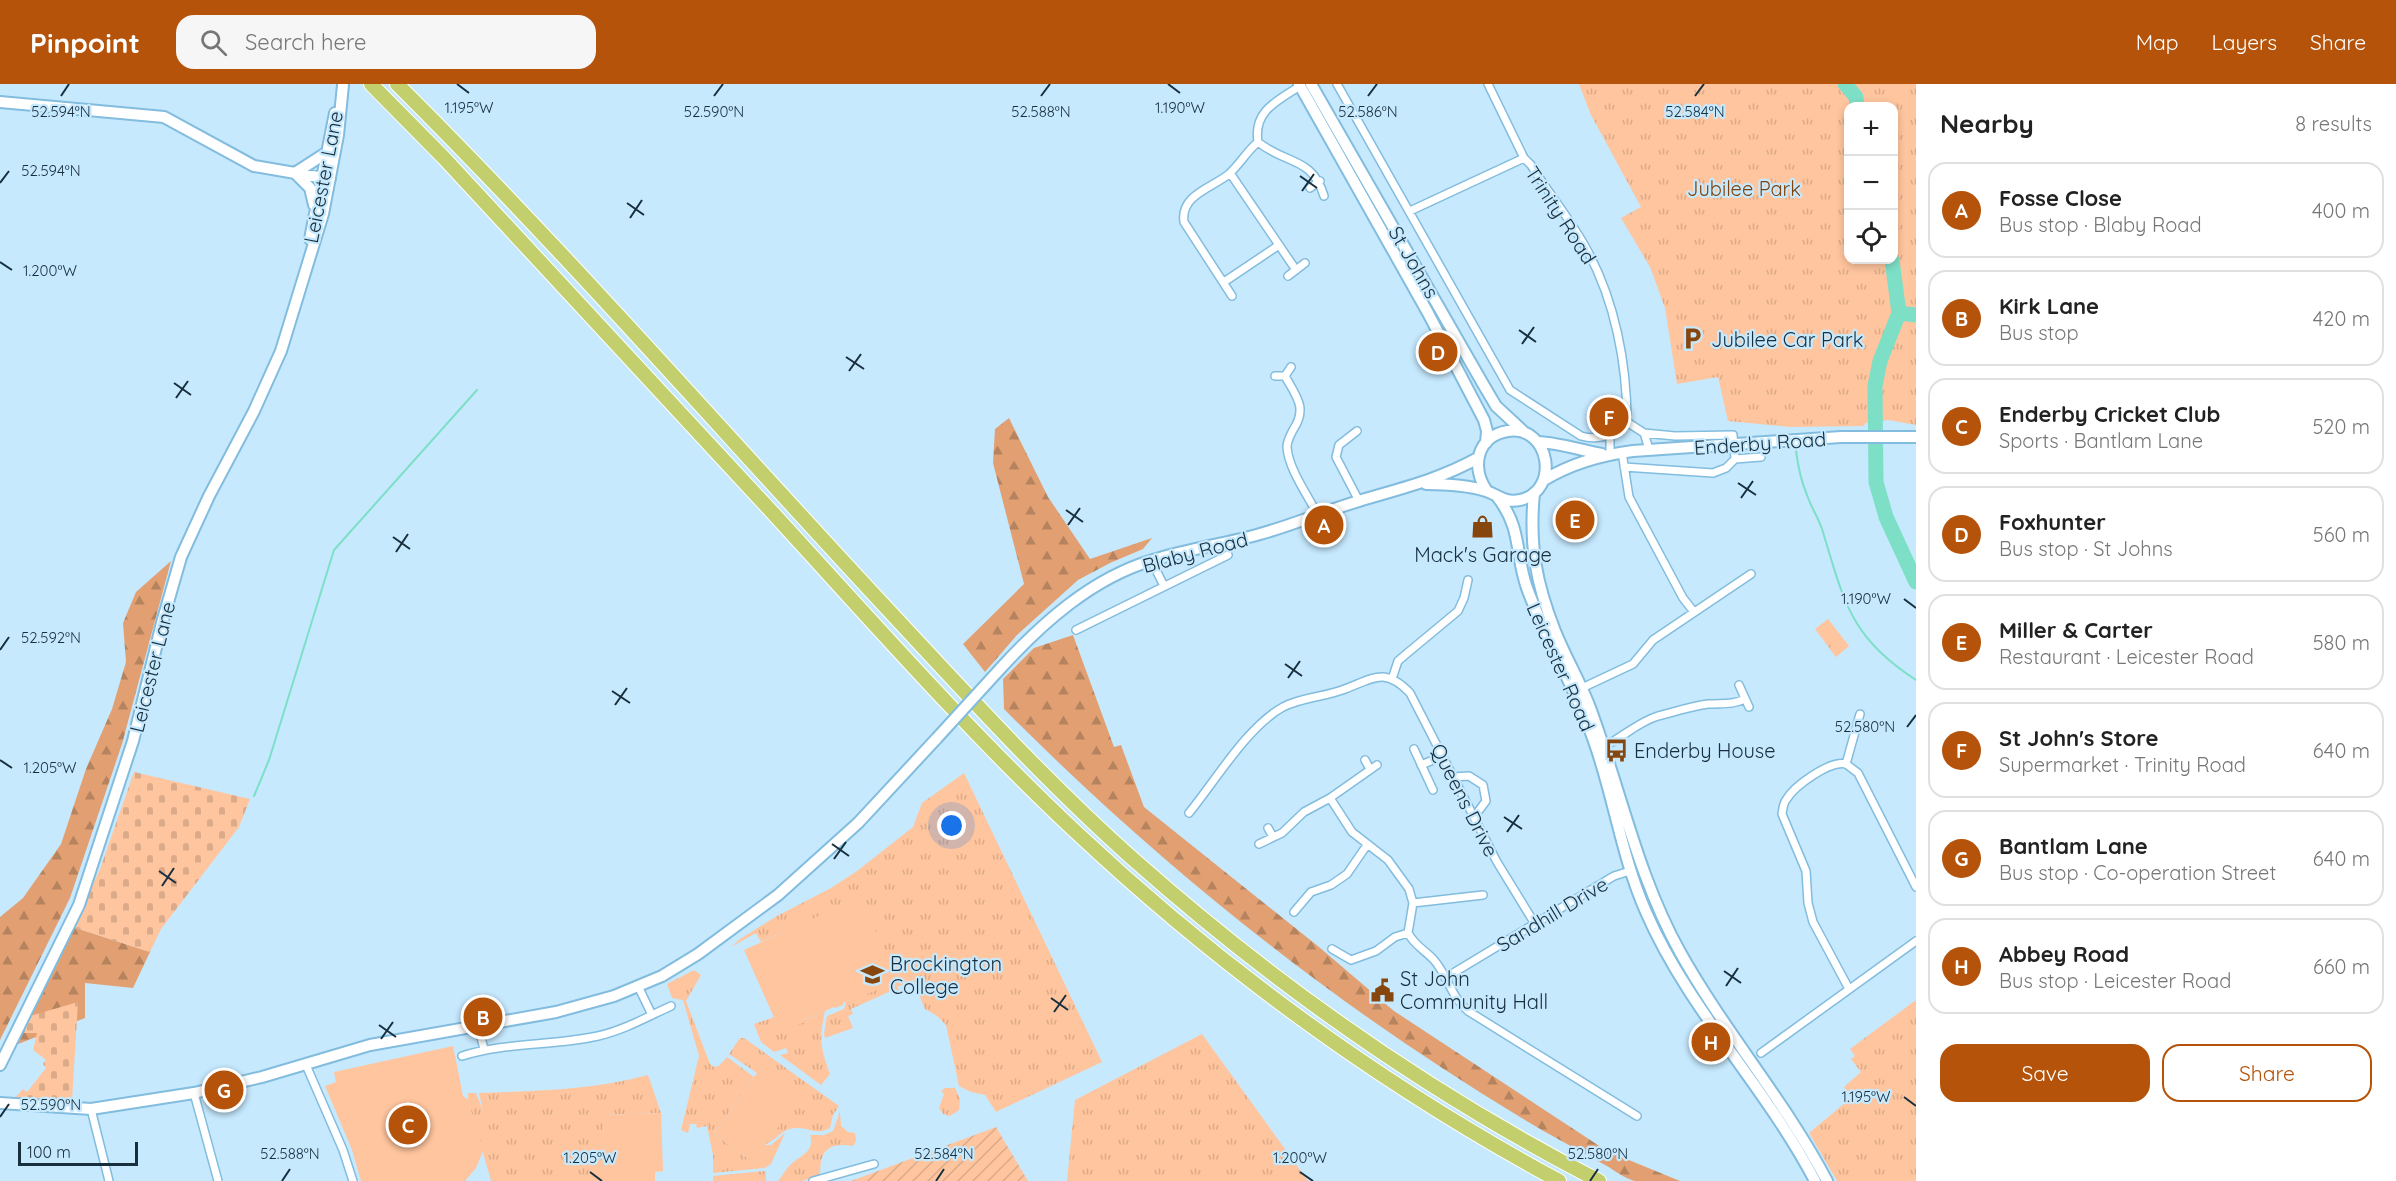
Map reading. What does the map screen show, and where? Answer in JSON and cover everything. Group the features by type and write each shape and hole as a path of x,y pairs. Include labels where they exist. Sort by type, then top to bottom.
{"highway":[{"path":"371,84 444,158 954,710 1076,832 1181,925 1303,1018 1414,1094 1559,1181"},
{"path":"397,84 556,250 967,696 1059,790 1132,858 1245,953 1331,1016 1510,1132 1599,1181"}],"main road":[{"name":"Leicester Lane","path":"0,1065 79,905 133,741 181,557 209,496 254,411 281,351 323,214 326,153 343,85"},
{"name":"Leicester Lane","path":"305,270 314,212 338,135 343,85"},
{"name":"St Johns","path":"1303,85 1496,406 1525,433"},
{"name":"St Johns","path":"1303,85 1484,420 1487,431 1486,443"},
{"path":"0,102 164,117 245,162 326,179"},
{"path":"295,173 326,153"},
{"path":"295,173 310,188 314,212"},
{"path":"1502,432 1525,433 1538,442 1545,454 1547,466 1544,480 1534,493 1517,500 1498,498 1487,491 1480,481 1477,469 1478,458 1486,443 1502,432"},
{"name":"Enderby Road","path":"1544,480 1560,470 1607,454 1622,452 1841,437 1916,436"},
{"name":"Enderby Road","path":"1538,442 1560,443 1574,449 1607,454"},
{"name":"Blaby Road","path":"0,1103 91,1109 194,1093 306,1065 370,1045 587,1005 662,976 698,954 778,895 858,823 1026,640 1085,592 1151,560 1258,535 1359,501 1419,485 1478,458"},
{"name":"Blaby Road","path":"1419,485 1455,485 1487,491"},
{"name":"Leicester Road","path":"1534,493 1531,528 1533,556 1540,586 1556,632 1605,746 1645,876 1678,950 1719,1016 1811,1152 1827,1181"},
{"name":"Leicester Road","path":"1498,498 1509,512 1515,529 1526,584 1545,634 1574,693 1597,750 1630,871 1654,930 1684,982 1793,1142 1815,1181"}],"street":[{"path":"1337,84 1510,390 1587,438 1610,436 1627,422 1644,433 1674,436 1733,435 1735,459"},
{"name":"Trinity Road","path":"1488,84 1524,158 1576,232 1596,269 1618,338 1623,363 1627,422"},
{"path":"1232,296 1184,222 1183,213 1186,204 1230,173 1258,142 1258,122 1265,111 1303,85"},
{"path":"1258,142 1280,156 1302,164 1312,171 1320,181 1324,196"},
{"path":"1410,211 1524,158"},
{"path":"1230,173 1296,270"},
{"path":"1310,188 1320,181"},
{"path":"1224,282 1279,245"},
{"path":"1288,276 1305,263"},
{"path":"1285,376 1291,367"},
{"path":"1275,376 1285,376"},
{"path":"1285,376 1298,399 1301,411 1300,421 1287,443 1288,457 1318,515"},
{"path":"1357,430 1339,445 1336,457 1359,501"},
{"path":"1644,433 1649,449"},
{"path":"1607,454 1610,436"},
{"path":"1622,452 1629,497 1683,598 1694,612"},
{"path":"1624,467 1713,473 1726,468 1735,459 1761,458"},
{"path":"1076,630 1228,555"},
{"path":"1151,560 1164,586"},
{"path":"1582,688 1633,664 1653,640 1751,574"},
{"path":"1189,813 1253,732 1272,714 1286,706 1342,691 1373,677 1392,679 1398,662 1458,611 1468,580"},
{"name":"Queens Drive","path":"1392,679 1398,681 1410,693 1497,862 1535,924"},
{"path":"1739,685 1749,707"},
{"path":"1605,746 1627,734 1640,722 1708,704 1730,705 1745,699"},
{"path":"1846,764 1860,714"},
{"path":"1414,749 1433,790"},
{"path":"1422,765 1443,756"},
{"path":"1259,844 1282,832 1304,812 1330,798 1373,767 1365,760"},
{"path":"1849,989 1814,922 1808,903 1806,871 1782,814 1783,806 1791,794 1825,768 1836,764 1846,764 1858,773 1916,886"},
{"path":"1452,777 1469,776 1484,785 1486,801 1474,817"},
{"path":"1330,798 1352,832 1388,860 1409,890 1413,903 1408,933 1416,946 1433,958 1458,1002 1468,1011 1637,1116"},
{"path":"1268,828 1273,837"},
{"path":"1294,912 1311,892 1331,885 1347,874 1367,845"},
{"name":"Sandhill Drive","path":"1445,978 1614,876 1630,871"},
{"path":"1331,885 1335,892"},
{"path":"1413,903 1483,896"},
{"path":"1332,950 1351,960 1376,951 1395,937 1408,933"},
{"path":"1761,1053 1916,940"},
{"path":"638,986 652,1015"},
{"path":"462,1056 484,1049 599,1036 626,1027 671,1006"},
{"path":"478,1026 484,1049"},
{"path":"306,1065 343,1150 353,1181"},
{"path":"194,1093 218,1181"},
{"path":"91,1109 108,1181"},
{"path":"813,1181 874,1164"}],"green space":[{"name":"Jubilee Park","path":"1579,84 1916,84 1916,425 1888,420 1865,423 1864,426 1790,427 1728,421 1718,377 1677,384 1665,308 1650,267 1621,218 1641,207 1591,115"},
{"path":"1009,418 1048,497 1090,559 1152,538 1143,549 1078,580 1017,635 985,672 963,644 1024,584 993,463 995,429"},
{"path":"171,561 122,744 70,898 0,1040 0,917 23,898 61,844 86,769 112,709 126,662 123,623 136,592"},
{"path":"1828,619 1849,646 1836,657 1815,629"},
{"path":"1073,635 1114,747 1121,745 1144,807 1319,947 1394,1011 1607,1151 1680,1181 1628,1179 1450,1073 1381,1027 1249,929 1123,823 1004,709 1003,679 1034,648"},
{"path":"134,772 250,799 239,827 161,929 150,952 73,927 100,869"},
{"path":"964,773 1102,1062 996,1112 985,1095 959,1086 946,1025 925,1009 913,980 897,987 900,993 894,996 891,991 851,1009 853,1014 848,1016 853,1028 825,1038 827,1016 844,1009 846,1002 879,987 861,898 761,942 756,933 731,947 777,916 831,888 857,871 913,827 922,803"},
{"path":"861,897 896,979 879,987 880,989 780,1031 744,950"},
{"path":"73,927 150,952 133,988 85,983 85,1018 13,1046"},
{"path":"694,970 701,975 686,1001 710,1064 714,1067 719,1066 727,1057 754,1077 714,1134 753,1162 765,1145 771,1145 785,1133 771,1164 765,1168 713,1173 713,1155 707,1126 697,1128 696,1124 690,1124 688,1133 681,1130 699,1056 683,1000 672,998 667,984"},
{"path":"1916,1000 1916,1181 1837,1181 1809,1133 1852,1097 1844,1087 1861,1072 1851,1059 1855,1056 1850,1049"},
{"path":"78,1002 72,1101 14,1099 23,1089 27,1092 46,1068 43,1064 46,1060 33,1050 37,1033 24,1033 30,1016"},
{"path":"825,1011 822,1043 830,1074 821,1085 780,1055 788,1053 786,1048 774,1052 761,1042 754,1024 774,1017 780,1031"},
{"path":"1202,1034 1308,1181 1067,1181 1075,1100"},
{"path":"740,1038 744,1038 839,1106 833,1115 830,1128 821,1131 791,1129 766,1144 798,1098 759,1070 757,1073 729,1054"},
{"path":"453,1046 463,1096 468,1100 483,1151 476,1168 465,1181 361,1181 352,1150 325,1086 336,1082 334,1072"},
{"path":"759,1070 799,1098 753,1162 714,1134"},
{"path":"648,1075 661,1113 603,1115 605,1173 591,1173 591,1181 491,1181 468,1093 476,1093 483,1111 479,1093 585,1087"},
{"path":"945,1088 955,1088 960,1099 959,1110 950,1116 943,1114 939,1108 944,1094 941,1091"},
{"path":"840,1112 841,1126 848,1132 855,1133 856,1141 853,1146 838,1145 829,1148 823,1155 819,1176 802,1181 778,1181 790,1165 809,1149 810,1135 824,1135 833,1131"},
{"path":"661,1113 663,1171 655,1172 655,1181 591,1181 591,1173 605,1173 603,1115"},
{"path":"996,1127 1028,1181 851,1181"},
{"path":"764,1171 766,1181 713,1181 713,1176"}],"waterway":[{"path":"1845,84 1856,97 1857,102"},
{"path":"1893,264 1899,313 1880,361 1875,386 1876,482 1886,517 1916,582"},
{"path":"1899,313 1916,315"},
{"path":"254,796 269,760 334,550 477,390"},
{"path":"1796,451 1803,484 1852,615 1876,648 1916,680"}],"place":[{"name":"Jubilee Car Park","path":"1693,339"},
{"name":"Foxhunter","path":"1438,352"},
{"name":"St John's Store","path":"1609,417"},
{"name":"Miller & Carter","path":"1575,520"},
{"name":"Fosse Close","path":"1324,525"},
{"name":"Mack's Garage","path":"1483,527"},
{"name":"Enderby House","path":"1616,750"},
{"name":"Brockington College","path":"872,974"},
{"name":"St John Community Hall","path":"1382,990"},
{"name":"Kirk Lane","path":"483,1017"},
{"name":"Abbey Road","path":"1711,1042"},
{"name":"Bantlam Lane","path":"224,1090"},
{"name":"Enderby Cricket Club","path":"408,1125"}]}
